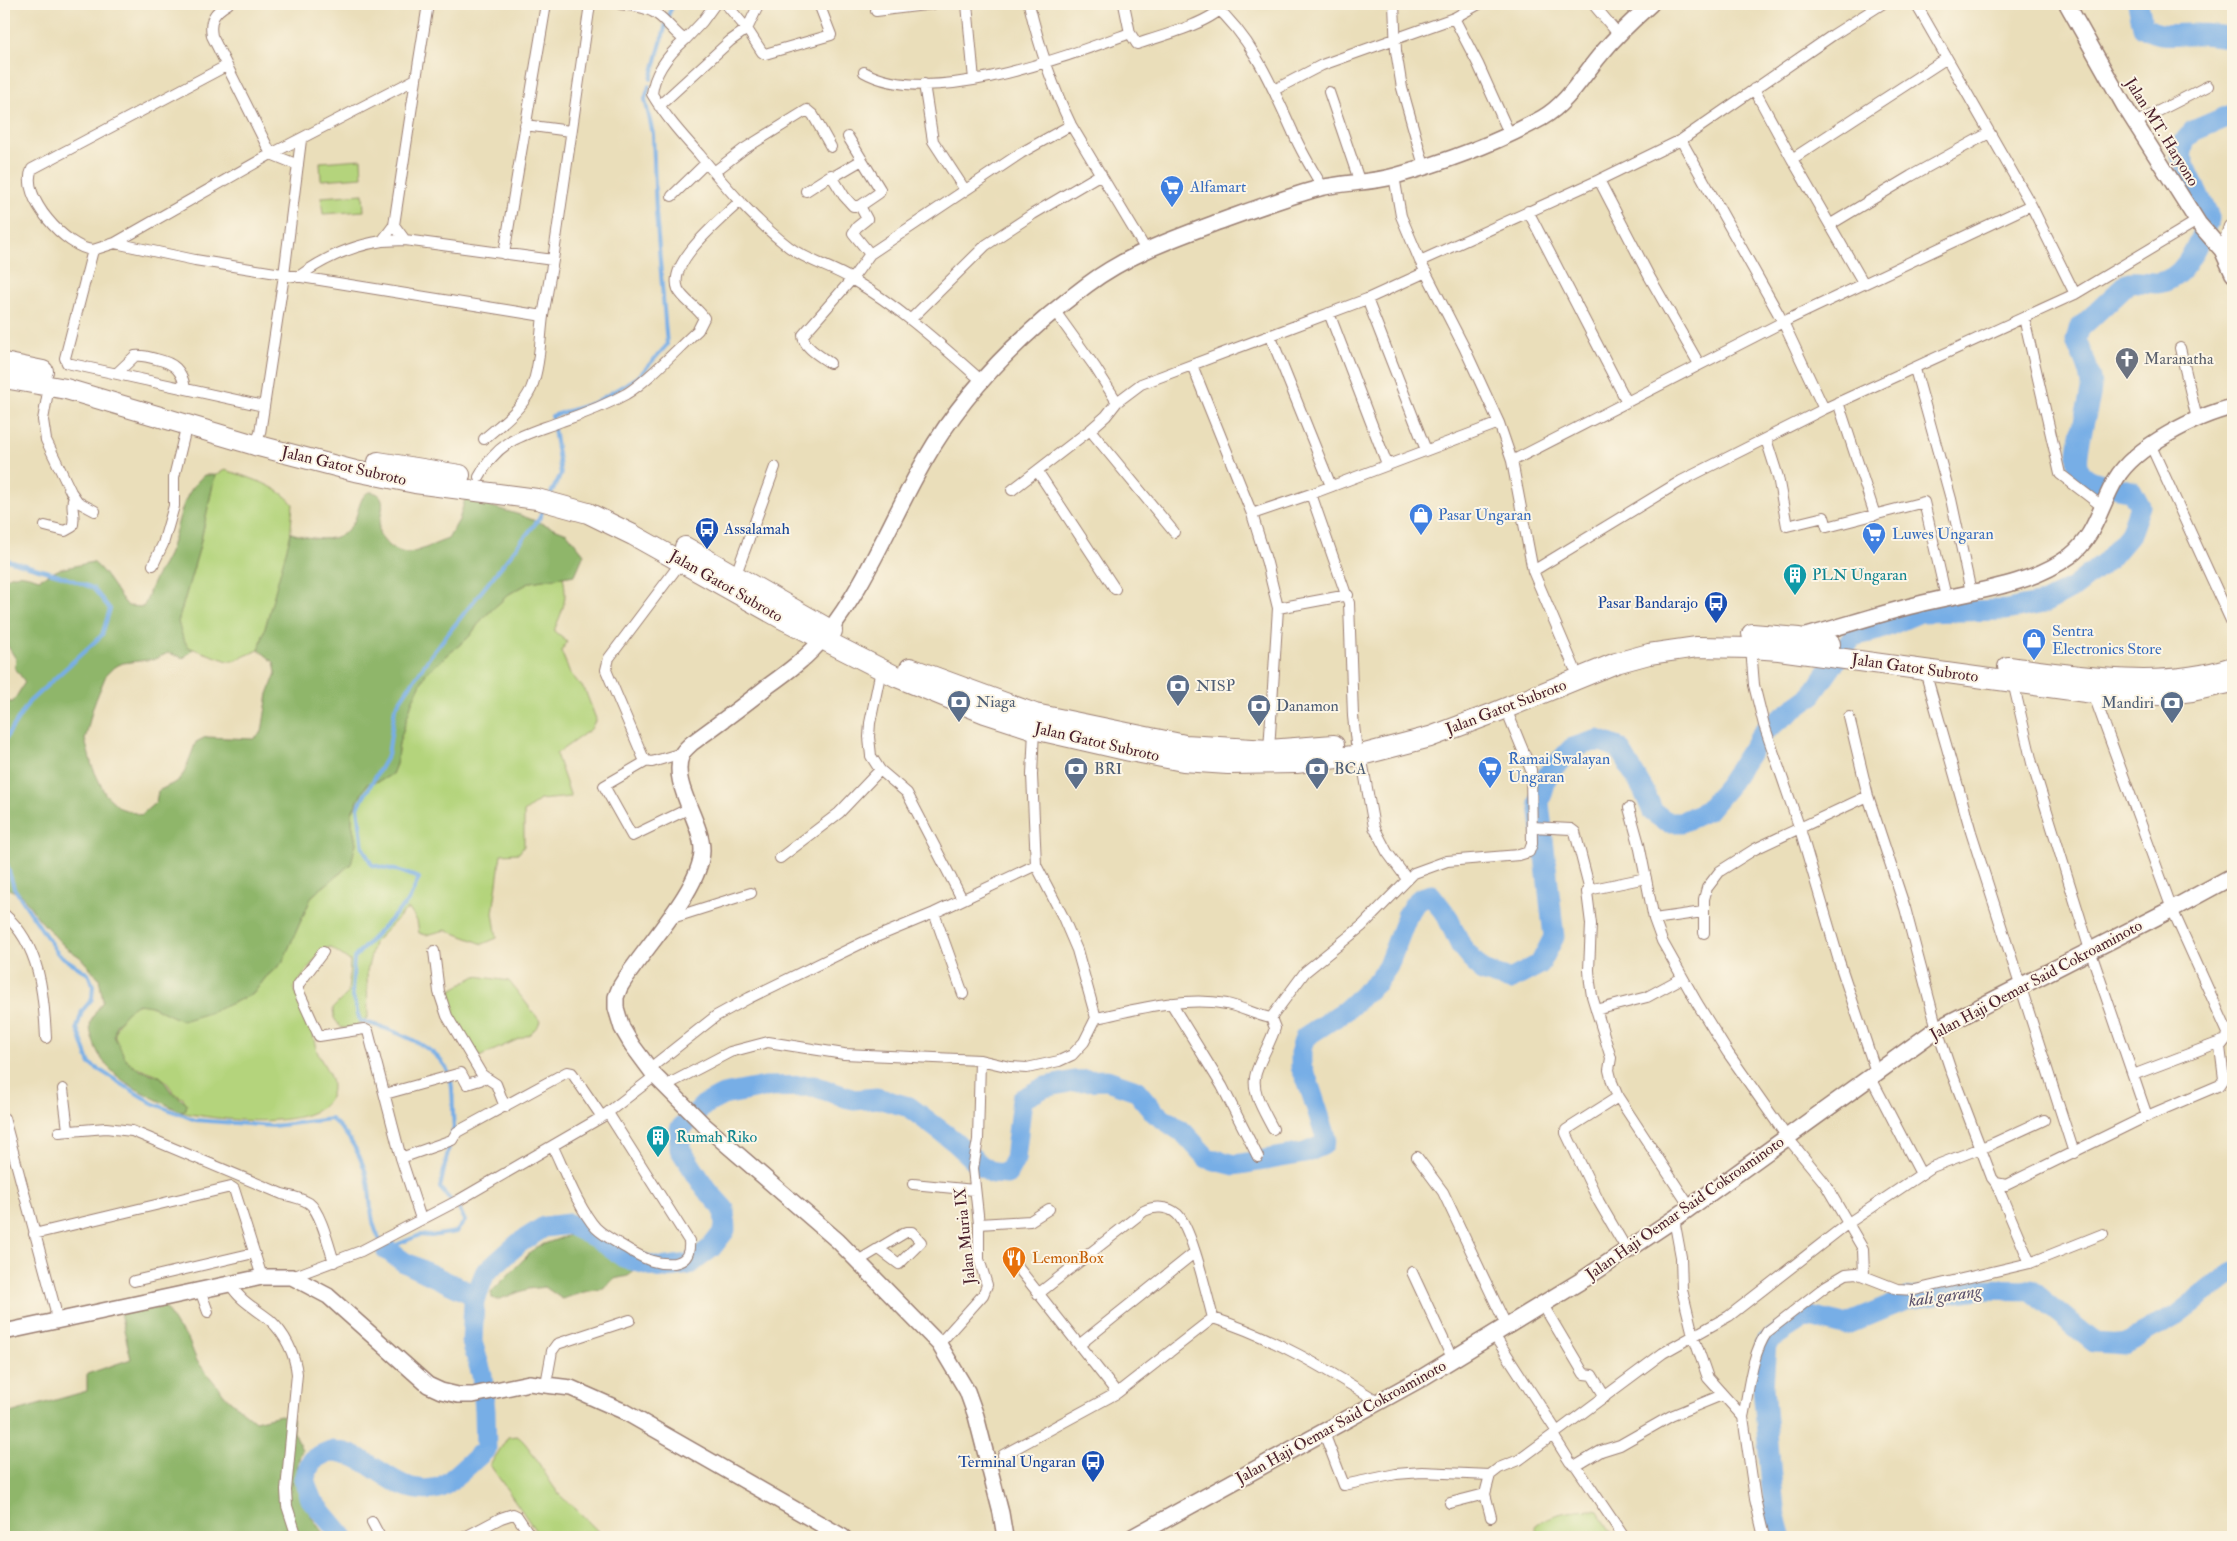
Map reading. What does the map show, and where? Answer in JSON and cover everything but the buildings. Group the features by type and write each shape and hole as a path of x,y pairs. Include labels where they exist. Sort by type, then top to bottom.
{"highway":[{"name":"Jalan Gatot Subroto","path":"4,363 70,378 355,471 415,483 547,495 608,522 826,635 1035,714 1185,745 1270,750 1358,749 1445,718 1628,647 1673,636 1742,634 1799,638 1842,646 1925,671 2093,693 2160,695 2192,691 2233,671"},
{"name":"Jalan Gatot Subroto","path":"4,378 49,386 187,424 382,463 479,477 547,495 613,509 736,574 881,670 964,705 1034,728 1130,751 1197,762 1296,763 1358,749 1430,737 1616,663 1649,654 1696,648 1751,648 1875,657 2092,678 2160,679 2233,671"}],"main road":[{"path":"1005,1537 1001,1512 976,1416 967,1391 939,1344 858,1261 799,1206 686,1108 656,1077 622,1028 616,1008 616,997 628,972 686,893 702,856 701,843 679,772 682,753 692,743 797,664 826,635 858,588 933,445 955,413 982,381 1054,310 1090,282 1118,264 1146,250 1242,213 1323,188 1394,176 1468,152 1510,133 1553,111 1619,35 1651,4"},
{"name":"Jalan MT. Haryono","path":"2067,4 2135,123 2198,222 2209,238 2222,250 2233,274"},
{"path":"1799,638 1946,597 2015,582 2069,557 2081,546 2094,529 2116,478 2134,459 2151,446 2197,419 2233,407"},
{"name":"Jalan Haji Oemar Said Cokroaminoto","path":"1141,1535 1379,1402 1501,1331 1674,1219 1937,1029 2233,876"},
{"path":"4,1332 262,1277 292,1277 328,1296 428,1385 441,1391 458,1395 473,1395 530,1383 571,1388 623,1411 843,1537"}],"street":[{"path":"228,4 220,8 211,21 212,36 271,154 298,165"},
{"path":"382,241 394,225 428,4"},
{"path":"504,254 546,4"},
{"path":"484,439 516,411 531,388 538,359 590,4"},
{"path":"620,4 644,8 658,15 685,40"},
{"path":"715,4 702,22 662,66 653,84 652,94 661,109 740,201 788,246 804,257 852,279 911,319 982,381"},
{"path":"726,4 765,54 831,35 819,4"},
{"path":"661,109 730,41 747,29 759,4"},
{"path":"876,11 932,4"},
{"path":"967,4 974,80"},
{"path":"1029,4 1044,62 1071,125 1146,250"},
{"path":"1124,4 1130,33 1137,44 1180,30 1220,6 1246,39 1274,90 1292,132 1323,188"},
{"path":"1394,4 1395,38 1402,88 1424,166"},
{"path":"1274,90 1322,65 1454,18 1479,4"},
{"path":"1593,4 1619,35"},
{"path":"1420,261 1599,180 1681,140 1833,34 1882,4"},
{"path":"1916,4 2031,205 2076,294"},
{"path":"1454,18 1510,133"},
{"path":"864,72 889,81 924,84 974,80 1006,74 1130,33"},
{"path":"1792,159 1947,58"},
{"path":"226,66 32,169 29,175 30,190 57,230 84,249 93,250 115,243 271,154 416,79"},
{"path":"924,84 933,141 965,190"},
{"path":"2135,123 2208,86"},
{"path":"1754,88 1792,159 1864,284"},
{"path":"1329,92 1360,183"},
{"path":"714,172 744,149 807,110 813,115 831,147"},
{"path":"525,125 570,131"},
{"path":"830,363 812,350 802,336 852,279 870,254 1022,153 1071,125"},
{"path":"1831,224 1911,176 1990,133"},
{"path":"833,177 848,201 854,206 860,206 881,192 848,137"},
{"path":"257,439 264,406 284,274 301,140"},
{"path":"1681,140 1782,322 1824,408"},
{"path":"806,191 831,175 833,177 862,160"},
{"path":"672,196 706,163"},
{"path":"911,319 986,245 1033,214 1102,174"},
{"path":"1394,176 1401,216 1420,261 1464,347 1499,423 1512,461 1533,571 1574,667"},
{"path":"1599,180 1649,276 1699,364"},
{"path":"479,477 484,466 499,448 523,434 560,422 627,394 698,330 704,318 679,292 676,282 677,272 684,257 740,201"},
{"path":"1512,461 1782,322 2031,205"},
{"path":"860,206 867,219 856,227 853,234 870,254"},
{"path":"1528,211 1627,402"},
{"path":"1533,571 1681,481 1824,408 2076,294 2198,222"},
{"path":"2222,250 2229,226 2233,224"},
{"path":"394,225 406,240"},
{"path":"298,277 335,254 365,244 382,241 406,240 553,260"},
{"path":"115,243 195,260 543,316"},
{"path":"93,250 65,358 69,364 264,406"},
{"path":"1012,490 1038,472 1090,430 1106,416 1117,402 1141,384 1367,299 1426,272"},
{"path":"1367,299 1426,450"},
{"path":"1054,310 1117,402"},
{"path":"1329,313 1387,464"},
{"path":"2024,318 2060,474 2105,502"},
{"path":"1270,335 1331,486"},
{"path":"2180,348 2197,419"},
{"path":"117,373 135,356 159,359 176,366 186,388"},
{"path":"1192,366 1252,514 1268,563 1278,608 1270,750"},
{"path":"1915,368 1951,499 1971,592"},
{"path":"49,386 44,430 46,440 74,496 86,507 95,511"},
{"path":"1838,402 1875,515"},
{"path":"1252,514 1311,494 1499,423"},
{"path":"153,565 163,544 174,506 174,477 187,424"},
{"path":"1090,430 1174,532"},
{"path":"1766,439 1778,476 1786,526 1824,517 1827,527 1924,502 1946,597"},
{"path":"2151,446 2233,625"},
{"path":"736,574 775,467"},
{"path":"1038,472 1115,589"},
{"path":"1311,494 1348,595 1358,749 1374,827 1387,852 1407,879"},
{"path":"45,526 65,531 72,528 74,519 72,501 74,496"},
{"path":"647,761 643,757 626,721 606,670 606,664 682,561"},
{"path":"1278,608 1348,595"},
{"path":"1751,648 1754,685 1764,725 1800,829 1873,1074 1921,1174"},
{"path":"881,670 873,703 869,737 871,756 880,770 907,794 962,899"},
{"path":"1925,671 1971,832 2074,1152"},
{"path":"2013,682 2032,763 2090,950 2147,1116"},
{"path":"1996,1183 2006,1185 2147,1116 2220,1085 2224,1079 2220,1047 2227,1038 2228,1033 2172,909 2093,693"},
{"path":"1271,1018 1299,977 1362,926 1407,879 1422,868 1447,861 1526,854 1532,844 1531,770 1506,708"},
{"path":"1849,717 1868,796 1905,908 1937,1029 1979,1149 1996,1183 2030,1263"},
{"path":"656,1077 730,1052 768,1042 844,1054 980,1060 1010,1067 1027,1068 1059,1061 1079,1050 1096,1018 1077,950 1062,915 1036,865 1033,805 1034,728"},
{"path":"682,753 652,762 647,761 604,786 632,836 690,808"},
{"path":"780,858 840,813 880,770"},
{"path":"1704,933 1702,912 1707,888 1720,871 1755,849 1868,796"},
{"path":"1628,808 1654,918 1662,941 1682,978 1728,1053 1787,1137 1824,1182 1863,1249 1865,1257 1864,1275"},
{"path":"1532,826 1571,829 1575,832 1590,890 1587,895 1591,924 1589,970 1596,1010 1611,1058 1609,1070 1612,1082 1618,1097 1690,1207"},
{"path":"292,1277 334,1262 386,1239 553,1147 605,1115 656,1077 723,1012 864,942 934,913 1036,865"},
{"path":"1590,890 1646,878"},
{"path":"667,919 751,893"},
{"path":"1654,918 1702,912"},
{"path":"934,913 964,994"},
{"path":"4,914 12,922 35,960 40,978 46,1038"},
{"path":"434,951 443,1007 450,1022 484,1076 496,1084 505,1107"},
{"path":"323,952 298,987 310,1020 319,1036 367,1030 421,1220"},
{"path":"1596,1010 1647,997 1682,978"},
{"path":"1096,1018 1171,1003 1226,1004 1271,1018"},
{"path":"1171,1003 1222,1086 1258,1158"},
{"path":"1271,1018 1274,1028 1255,1074 1255,1081 1260,1105 1272,1129"},
{"path":"2133,1075 2224,1041"},
{"name":"Jalan Muria IX","path":"939,1344 984,1295 987,1285 986,1276 980,1266 979,1224 973,1168 978,1140 980,1060"},
{"path":"402,1158 449,1141 457,1132 505,1107 563,1073 570,1072 605,1115 689,1241 690,1249 687,1257 682,1261 662,1263 649,1261 598,1229 588,1218 553,1147"},
{"path":"385,1094 461,1073 467,1084 480,1080 484,1076"},
{"path":"63,1089 64,1131 106,1128 132,1132 310,1204 316,1212 334,1262"},
{"path":"1618,1097 1566,1130 1566,1133 1599,1202 1627,1250"},
{"path":"4,1118 55,1308 56,1320"},
{"path":"1491,1517 1484,1494 1490,1474 1498,1468 1520,1460 1663,1353 1729,1316 1847,1224 1921,1174 1940,1162 1979,1149 2044,1120"},
{"path":"1417,1158 1444,1192 1501,1331 1570,1462 1576,1466 1624,1537"},
{"path":"913,1184 974,1190"},
{"path":"34,1234 227,1187 234,1189 262,1277"},
{"path":"1038,1294 1144,1211 1159,1207 1177,1214 1187,1231 1213,1318"},
{"path":"979,1224 1030,1221 1049,1209"},
{"path":"1674,1219 1681,1257 1682,1290 1692,1336 1708,1378 1743,1417"},
{"path":"1764,1537 1755,1499 1743,1417 1755,1363 1767,1332 1826,1286 1846,1274 1856,1273 1897,1289 1915,1290 2030,1263 2103,1234"},
{"path":"858,1261 879,1249"},
{"path":"134,1281 254,1253"},
{"path":"1079,1345 1194,1253"},
{"path":"1016,1265 1117,1393"},
{"path":"1412,1272 1452,1360"},
{"path":"230,1284 238,1296 270,1321 280,1332 296,1360 297,1374 286,1490 287,1506 297,1537"},
{"path":"200,1290 208,1312"},
{"path":"1543,1304 1584,1374 1592,1375 1605,1397"},
{"path":"1003,1455 1117,1393 1213,1318"},
{"path":"1213,1318 1250,1330 1379,1402"},
{"path":"546,1384 552,1351 557,1344 630,1320"},
{"path":"1576,1466 1601,1451 1617,1446 1671,1416 1722,1395"},
{"path":"1324,1433 1344,1485 1396,1474 1422,1472 1490,1474"},
{"path":"1450,1503 1484,1494"},
{"path":"465,1537 508,1515 517,1516 531,1537"},
{"path":"372,1522 380,1537"}],"green space":[{"path":"361,159 362,177 321,180 320,162"},
{"path":"363,194 364,211 323,214 321,197"},
{"path":"225,470 271,487 287,497 293,504 290,540 259,650 233,661 188,647 181,634 178,622 199,549 215,475"},
{"path":"204,475 215,475 199,549 178,622 188,647 193,649 184,658 168,653 155,659 123,663 114,667 106,675 93,707 85,740 92,766 105,794 120,808 141,815 156,802 158,791 178,781 184,773 196,742 206,737 253,739 262,732 268,694 276,673 274,662 259,650 291,533 321,539 341,535 353,523 364,495 372,492 378,494 382,503 380,534 391,547 402,552 414,552 448,539 459,520 465,499 520,515 567,533 584,554 575,575 531,582 509,594 482,619 469,637 426,673 412,702 399,743 396,764 392,774 382,780 367,784 352,812 356,843 351,864 312,896 282,963 266,977 253,994 212,1012 182,1021 151,1006 138,1004 129,1010 116,1025 114,1036 127,1061 140,1070 161,1077 170,1090 187,1104 186,1109 181,1112 129,1084 107,1066 99,1054 90,1028 92,1018 103,1001 99,978 80,957 65,947 39,919 22,895 4,887 4,702 13,702 25,682 15,668 16,659 7,645 8,621 4,613 4,580 12,575 25,575 39,579 60,569 93,562 103,572 128,606 143,607 170,549 186,499 196,483"},
{"path":"563,576 565,598 554,631 567,642 561,651 570,673 585,690 596,719 591,729 556,754 571,797 540,800 524,812 524,846 519,853 501,854 493,913 497,938 483,944 446,930 426,935 419,933 417,921 409,909 405,911 374,943 367,971 368,1018 353,1028 341,1028 334,1018 333,1008 348,993 350,961 330,947 322,950 294,988 312,1030 318,1053 331,1078 332,1087 327,1102 312,1113 292,1118 267,1120 217,1118 181,1112 186,1109 184,1099 158,1075 132,1064 123,1055 115,1039 116,1030 121,1020 130,1008 140,1004 163,1011 253,994 266,977 282,963 312,896 343,871 356,843 352,812 367,784 382,780 392,774 396,764 399,743 412,702 426,673 469,637 482,619 509,594 531,582"},
{"path":"476,976 509,981 540,1021 530,1034 479,1057 454,1018 447,1002 446,993"},
{"path":"572,1234 609,1251 636,1270 628,1276 614,1279 602,1289 562,1299 545,1287 528,1289 497,1300 492,1298 491,1293 494,1289 536,1247"},
{"path":"165,1307 177,1327 188,1339 197,1361 227,1398 255,1421 281,1415 292,1419 293,1430 302,1450 297,1474 301,1496 312,1517 326,1537 4,1537 4,1418 10,1413 87,1391 87,1374 131,1359 120,1313"},
{"path":"517,1436 533,1454 560,1495 605,1537 540,1537 490,1465 508,1437"},
{"path":"1598,1511 1614,1537 1538,1537 1535,1526 1541,1521 1555,1515"}],"waterway":[{"path":"651,79 669,13 674,4"},
{"path":"2138,4 2143,27 2150,31 2169,35 2202,34 2233,38"},
{"path":"549,497 561,474 552,416 594,403 638,377 667,345 656,213 653,134 645,99 649,86"},
{"path":"343,1537 311,1499 304,1479 312,1460 330,1451 347,1454 360,1459 396,1482 422,1490 443,1486 486,1449 482,1375 472,1342 474,1302 485,1273 519,1243 544,1227 569,1224 597,1238 625,1258 660,1268 690,1264 711,1248 725,1230 724,1209 706,1189 680,1149 680,1129 704,1105 723,1095 765,1087 814,1086 854,1100 877,1098 909,1107 954,1141 979,1164 993,1173 1007,1174 1015,1159 1022,1099 1045,1087 1074,1081 1107,1080 1136,1090 1155,1113 1184,1133 1207,1158 1235,1165 1305,1153 1323,1145 1326,1137 1308,1082 1301,1067 1301,1050 1305,1037 1345,1011 1378,981 1388,966 1407,916 1415,903 1421,898 1431,895 1447,916 1461,946 1482,971 1510,980 1540,964 1554,937 1539,803 1548,774 1572,748 1598,740 1619,748 1644,791 1653,812 1667,822 1682,822 1708,810 1728,786 1764,731 1811,696 1853,636 1878,630 1920,612 2006,610 2044,603 2074,587 2108,560 2130,534 2140,506 2132,491 2092,481 2082,474 2079,467 2079,446 2091,388 2088,370 2076,341 2079,329 2129,282 2157,283 2176,275 2184,267 2196,248 2209,218 2181,157 2184,142 2193,131 2233,114"},
{"path":"452,1133 454,1127 452,1088 445,1066 425,1047 412,1040 385,1028 360,1021 352,993 354,958 409,900 419,878 400,871 372,865 363,848 358,807 388,755 395,708 431,655 539,519 544,508"},
{"path":"4,559 59,575 93,588 110,609 102,635 29,702 4,741"},
{"path":"4,855 14,888 58,954 88,974 93,985 92,999 82,1011 77,1028 90,1064 152,1103 195,1120 273,1126 331,1119 350,1139 363,1165 368,1182 374,1225 386,1249 420,1235 431,1236 456,1232 465,1221 461,1212 440,1188 450,1142"},
{"path":"386,1249 404,1262 476,1296"},
{"name":"kali garang","path":"1782,1537 1774,1509 1763,1387 1766,1342 1806,1316 1845,1325 1908,1299 1979,1289 2031,1290 2094,1342 2124,1344 2177,1315 2233,1272"}],"place":[{"name":"Alfamart","path":"1172,208"},
{"name":"Maranatha","path":"2127,380"},
{"name":"Pasar Ungaran","path":"1421,536"},
{"name":"Assalamah","path":"707,550"},
{"name":"Luwes Ungaran","path":"1874,555"},
{"name":"PLN Ungaran","path":"1795,596"},
{"name":"Pasar Bandarajo","path":"1716,624"},
{"name":"Sentra Electronics Store","path":"2034,661"},
{"name":"NISP","path":"1178,707"},
{"name":"Niaga","path":"959,723"},
{"name":"Mandiri","path":"2172,724"},
{"name":"Danamon","path":"1259,727"},
{"name":"Ramai Swalayan Ungaran","path":"1490,789"},
{"name":"BRI","path":"1076,790"},
{"name":"BCA","path":"1317,790"},
{"name":"Rumah Riko","path":"658,1158"},
{"name":"LemonBox","path":"1014,1279"},
{"name":"Terminal Ungaran","path":"1093,1483"}]}
